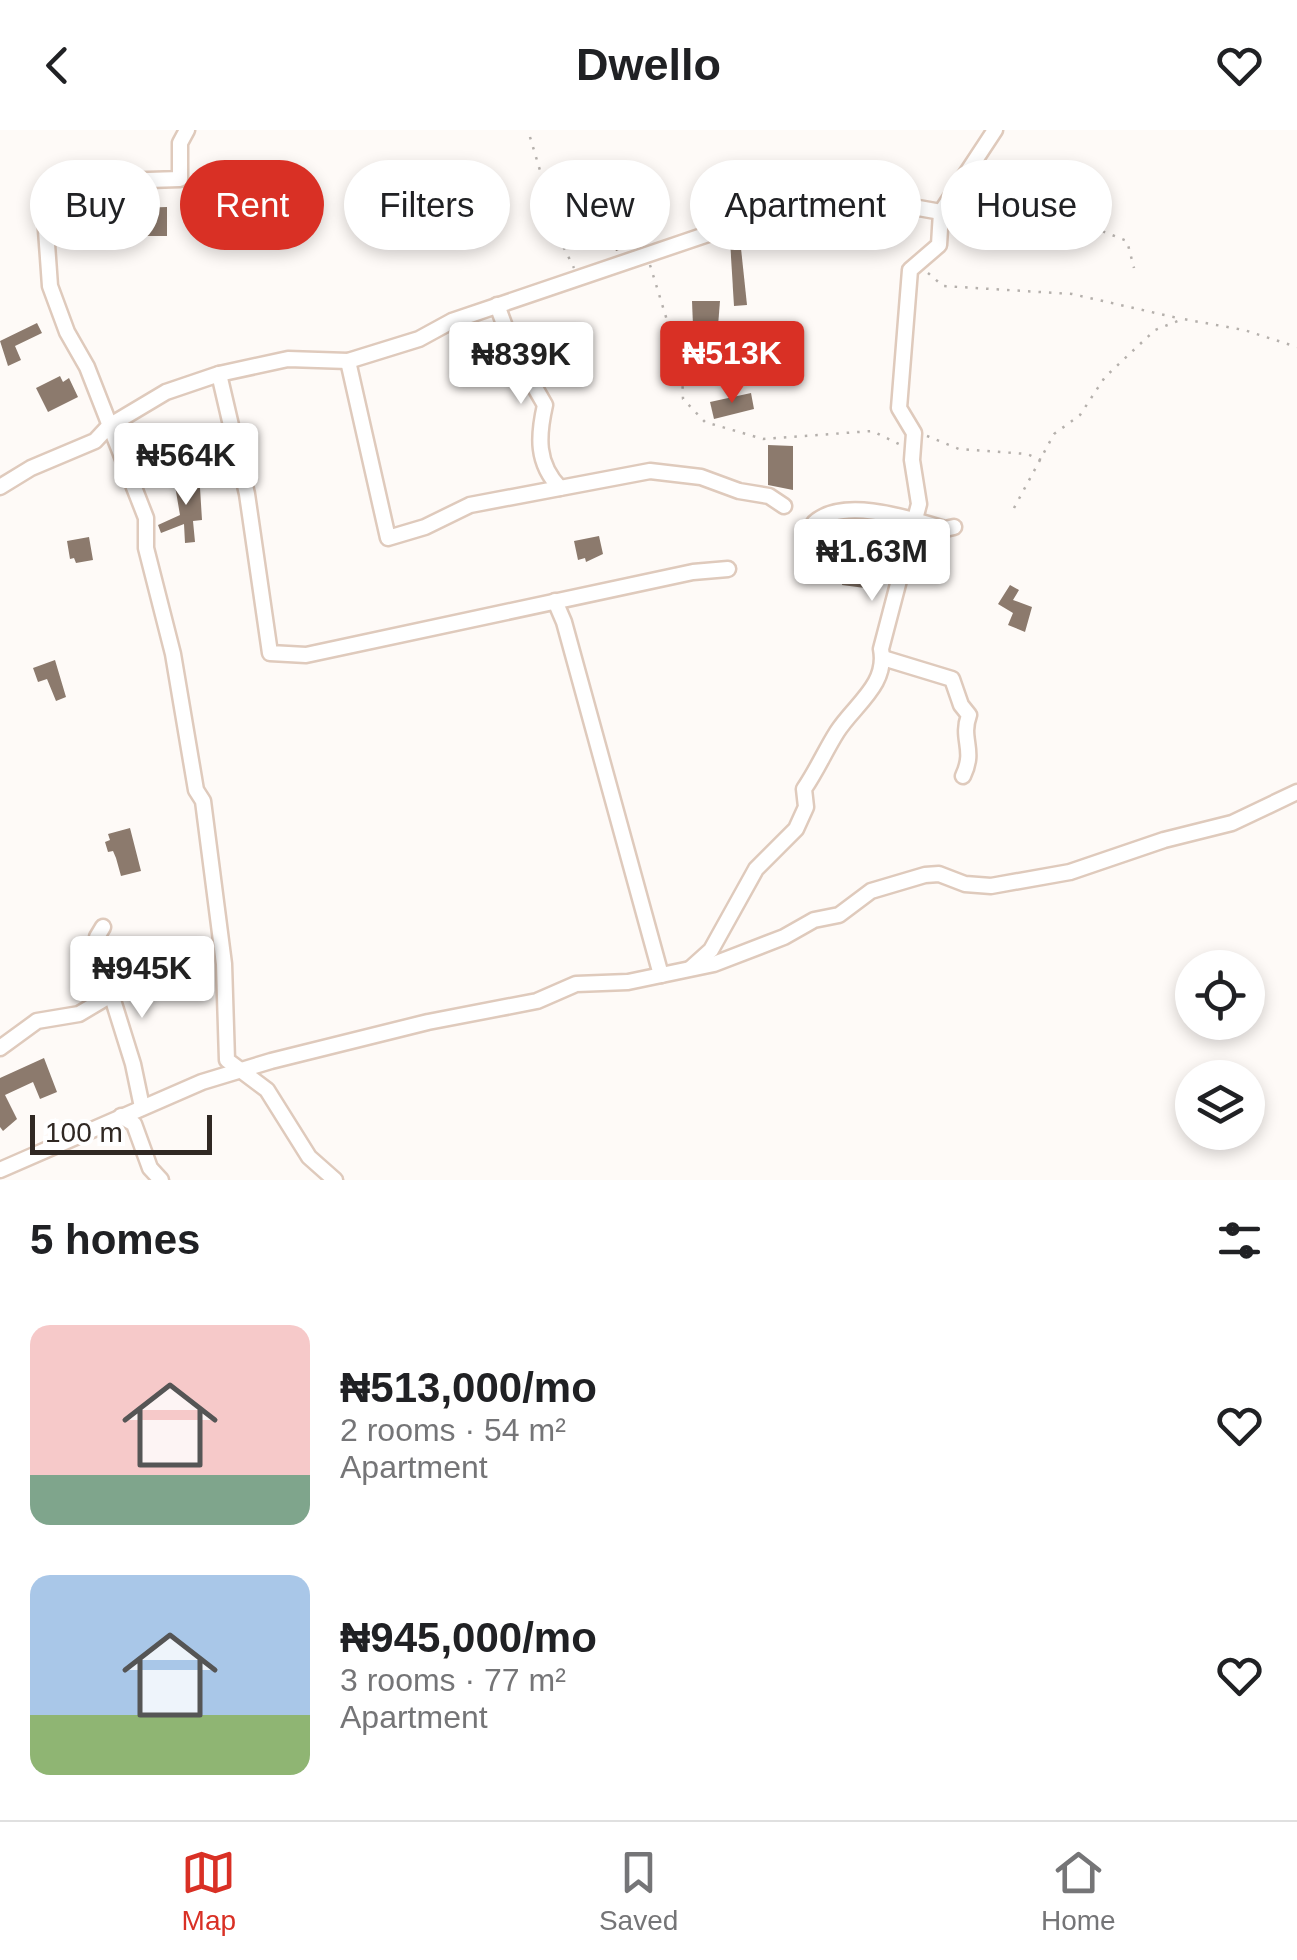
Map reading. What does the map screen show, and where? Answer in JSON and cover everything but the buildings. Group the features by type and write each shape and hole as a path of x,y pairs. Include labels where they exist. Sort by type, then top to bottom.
{"street":[{"path":"187,130 180,143 180,180 53,183 45,216 50,286 87,367 146,518 146,548 173,654 196,790 202,801 224,964 227,1060 267,1090 309,1157 335,1180"},
{"path":"976,160 994,130"},
{"path":"0,487 31,468 95,441 109,426 166,392 220,374 288,359 348,361 418,339 452,321 497,305 714,232 736,229 828,192 941,212 939,244 910,270 899,408 914,433 918,522 902,566 881,649 883,658 873,687 837,730 822,763 804,789 806,807 796,829 756,869 718,941 691,968"},
{"path":"497,305 514,351 545,404 538,430 540,446 550,478 560,488"},
{"path":"348,361 388,538 470,505 650,471 701,477 739,491 769,496 784,506"},
{"path":"220,374 247,494 270,653 306,655 693,572 728,569"},
{"path":"814,523 824,514 850,511 945,529 954,527"},
{"path":"554,601 564,622 661,975"},
{"path":"883,658 952,679 969,715 965,727 971,760 962,776"},
{"path":"0,1170 142,1107 242,1070 428,1022 536,1001 576,984 628,982 730,959 814,920 839,914 871,891 894,884 939,874 965,884 991,886 1070,872 1164,840 1232,823 1297,792"},
{"path":"103,927 97,937 98,952 142,1107"},
{"path":"0,1048 37,1020 79,1014 111,995"},
{"path":"121,1116 134,1124 150,1168 161,1180"}],"path":[{"path":"530,138 562,244 578,278"},
{"path":"1112,235 1127,241 1134,268"},
{"path":"647,256 682,369 683,399 705,422 763,440 872,430 902,446 929,436 959,449 1027,454 1041,460"},
{"path":"922,259 929,276 943,286 1072,294 1244,330 1297,347"},
{"path":"1014,508 1054,434 1080,415 1105,377 1155,330 1183,320"}]}
